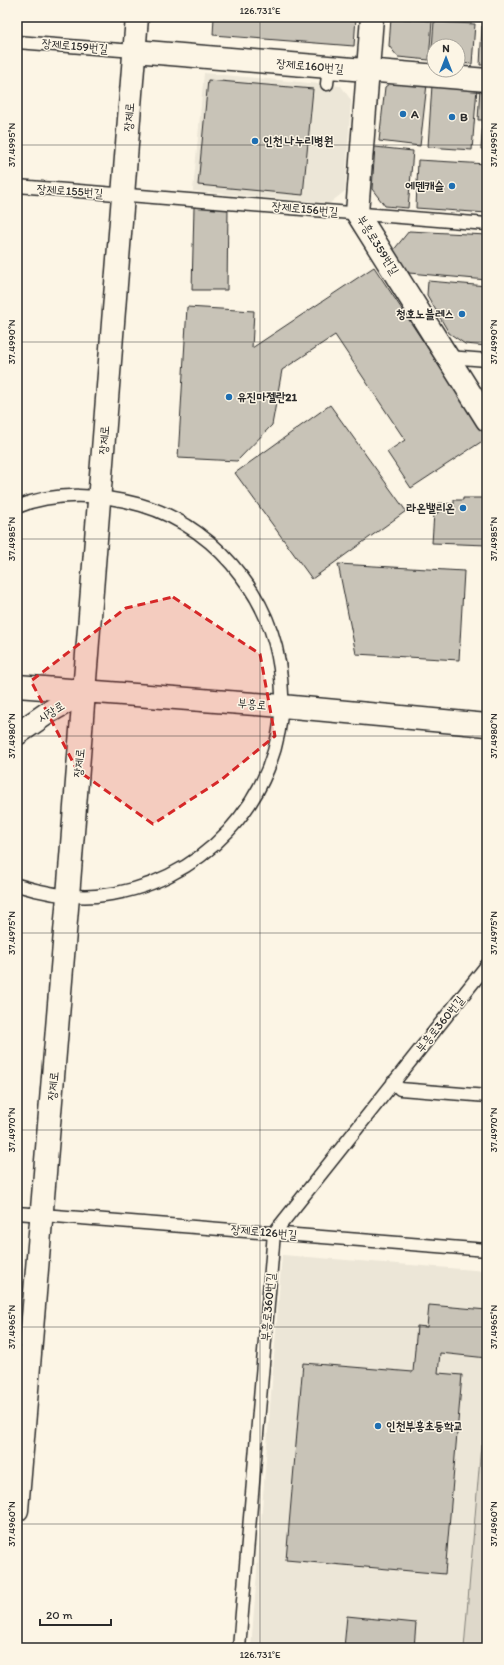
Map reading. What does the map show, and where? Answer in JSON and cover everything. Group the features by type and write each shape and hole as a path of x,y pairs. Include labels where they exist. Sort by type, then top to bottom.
{"street":[{"name":"장제로","path":"17,1510 86,691 137,17"},
{"name":"부흥로359번길","path":"372,17 357,213 487,420"},
{"name":"장제로160번길","path":"134,51 328,75 368,70 487,80"},
{"name":"부흥로","path":"17,686 282,706 487,725"},
{"name":"시장로","path":"17,734 50,712 86,691"}],"lane":[{"name":"장제로159번길","path":"17,42 134,51"},
{"name":"장제로155번길","path":"17,186 123,195"},
{"name":"장제로156번길","path":"123,195 487,224"},
{"path":"448,357 487,360"},
{"path":"17,507 61,497 100,497 125,501 164,513 196,531 216,547 233,565 249,586 262,608 271,631 279,660 282,681 282,706 279,732 272,758 263,782 250,806 234,827 215,846 171,875 147,885 108,894 68,896 37,891 17,885"},
{"name":"부흥로360번길","path":"239,1648 274,1232 487,965"},
{"path":"393,1082 400,1089 487,1096"},
{"name":"장제로126번길","path":"17,1213 274,1232 487,1250"}],"highlighted area":[{"path":"173,597 260,654 275,736 221,780 153,824 77,770 31,681 126,608"}],"shaded area":[{"name":"인천 나누리병원","path":"204,73 341,86 351,100 345,191 330,203 193,191"},
{"name":"인천부흥초등학교","path":"282,1255 487,1271 487,1648 251,1648"},
{"path":"481,1445 487,1445 487,1648 464,1648"}],"building":[{"path":"214,17 356,17 354,46 213,35"},
{"path":"391,18 432,21 431,38 426,38 426,60 398,57 389,46"},
{"path":"434,22 475,24 472,64 466,64 466,38 433,38"},
{"path":"482,26 487,26 487,65 480,65"},
{"name":"인천 나누리병원","path":"208,80 313,89 303,195 198,185"},
{"name":"A","path":"394,80 427,84 420,146 379,141 385,87"},
{"name":"B","path":"432,85 477,88 472,150 428,147"},
{"path":"480,88 487,88 487,149 481,149 483,120 478,120"},
{"path":"375,147 413,151 408,208 385,206 372,189"},
{"name":"에덴캐슬","path":"418,160 487,164 487,213 416,208"},
{"path":"194,207 228,208 227,290 192,290"},
{"path":"409,231 487,235 487,280 409,273 392,252"},
{"name":"유진마젤란21","path":"374,267 487,438 411,488 387,452 405,440 335,335 282,370 272,425 237,461 178,458 187,307 254,311 252,348"},
{"name":"청호노블레스","path":"428,281 487,286 487,346 465,344 449,333 427,295"},
{"path":"330,405 406,511 312,579 235,473"},
{"name":"라온밸리온","path":"486,479 487,545 432,543 434,513 438,513 438,503 454,504 454,500 463,500 463,498 486,498"},
{"path":"338,564 464,571 459,660 356,654"},
{"path":"429,1305 487,1310 487,1358 440,1353 438,1373 462,1375 445,1574 286,1560 303,1363 413,1372 417,1326 427,1327"},
{"path":"347,1616 416,1623 414,1648 344,1648"}],"place":[{"name":"A","path":"403,114"},
{"name":"B","path":"452,117"},
{"name":"인천 나누리병원","path":"255,141"},
{"name":"에덴캐슬","path":"452,186"},
{"name":"청호노블레스","path":"462,314"},
{"name":"유진마젤란21","path":"229,397"},
{"name":"라온밸리온","path":"463,508"},
{"name":"인천부흥초등학교","path":"378,1426"}]}
